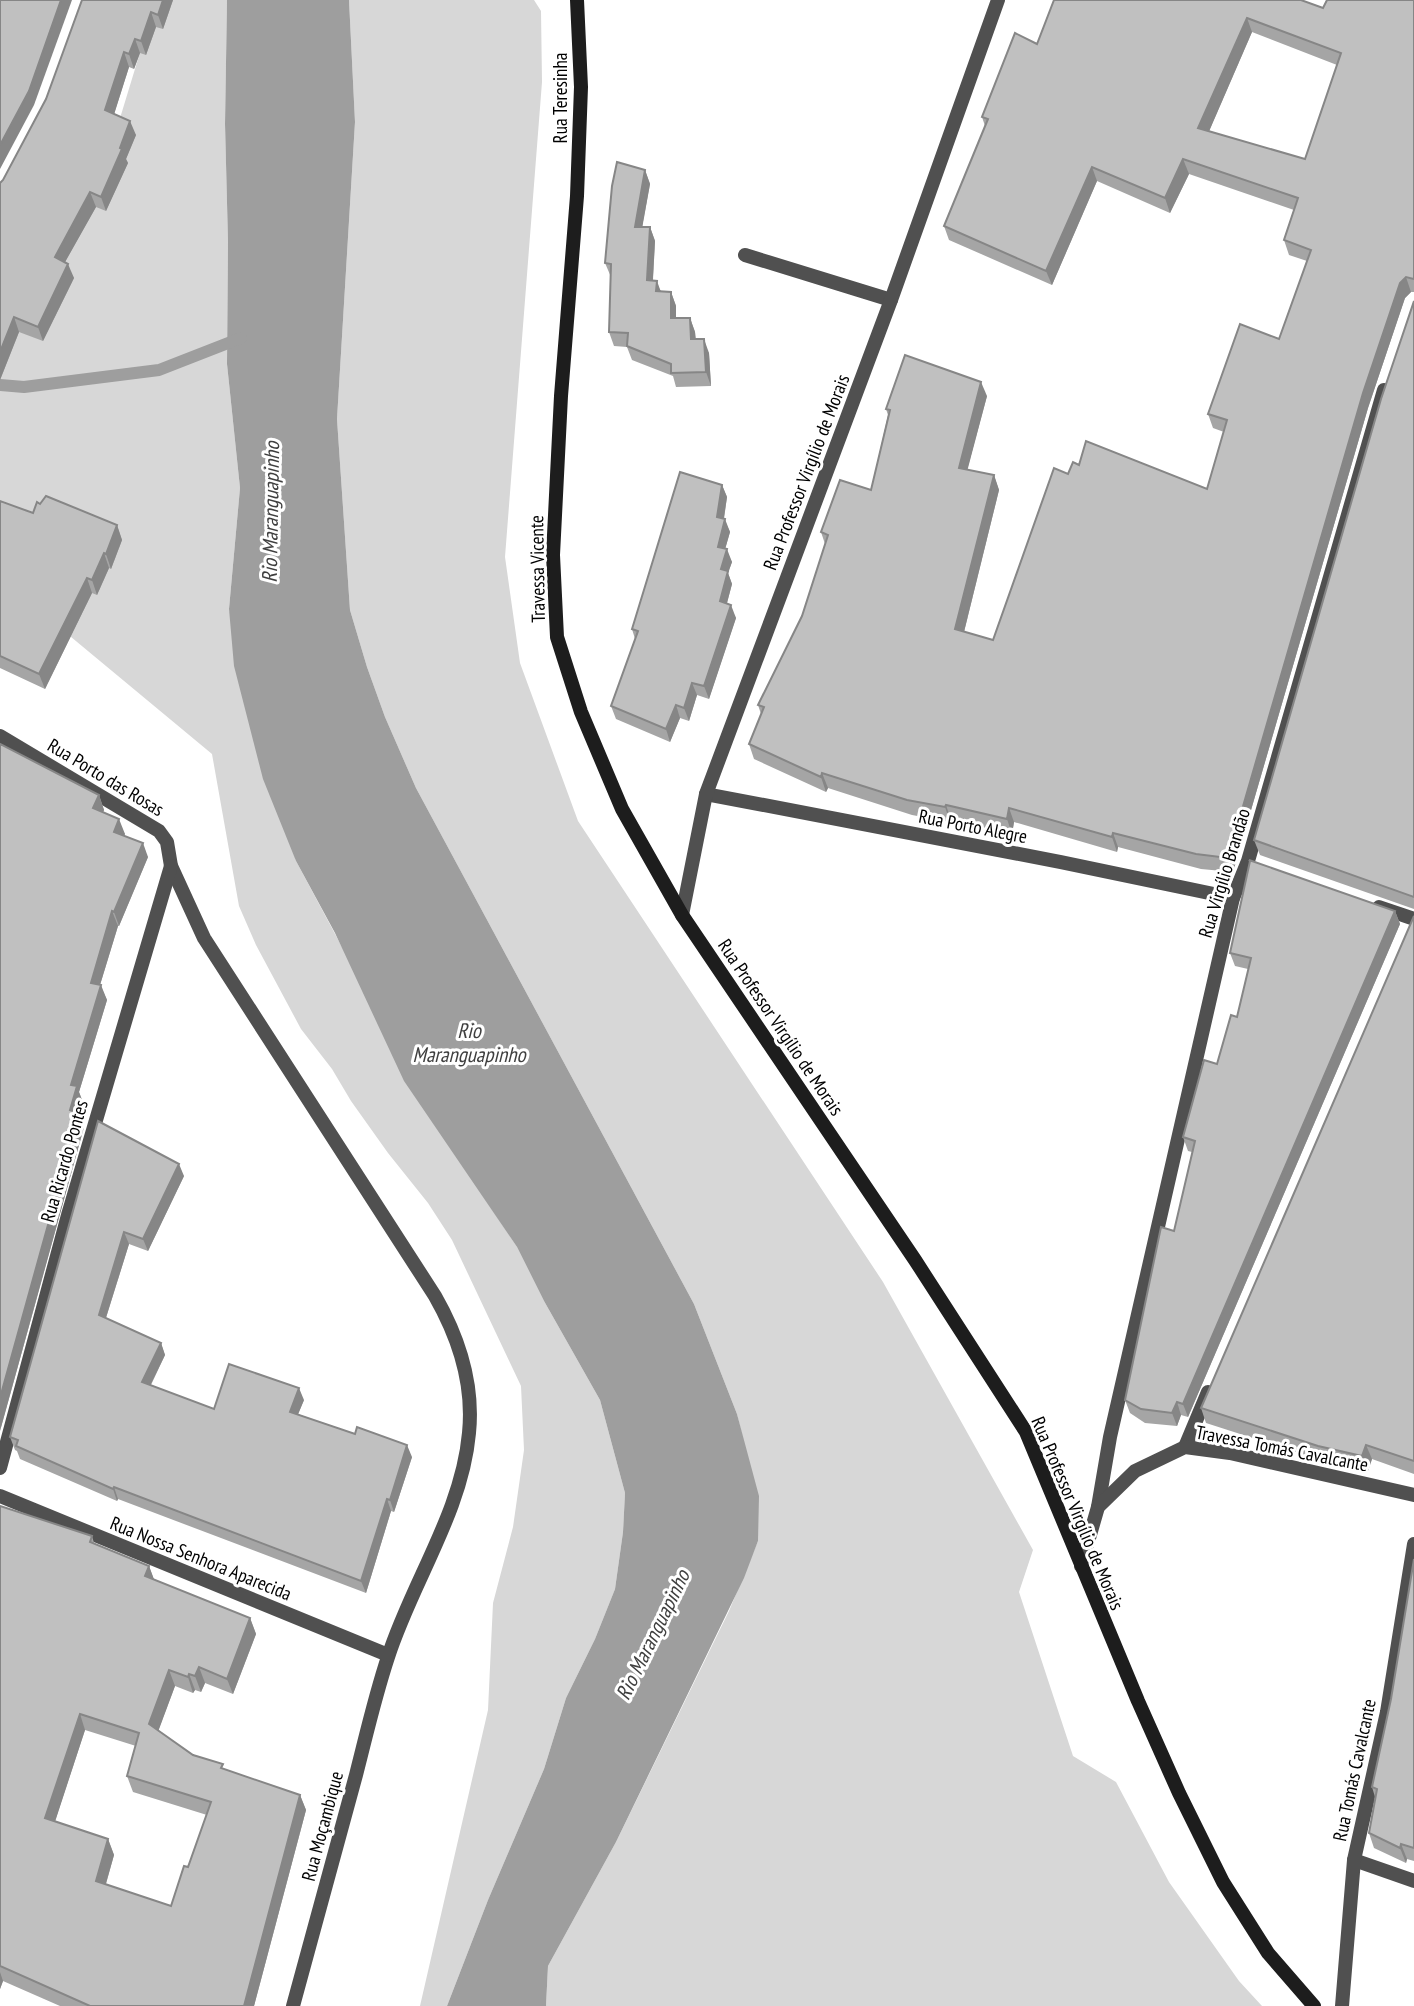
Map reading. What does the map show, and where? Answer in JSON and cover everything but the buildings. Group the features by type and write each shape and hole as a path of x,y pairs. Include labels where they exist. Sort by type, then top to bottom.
{"main road":[{"name":"Rua Teresinha","path":"577,0 582,87 577,196"},
{"name":"Travessa Vicente","path":"577,196 561,396 554,555 557,637 581,712 622,809 682,915"},
{"name":"Rua Professor Virgílio de Morais","path":"682,915 915,1260 1026,1432 1178,1793 1223,1882 1268,1953 1314,2006"}],"street":[{"name":"Rua Professor Virgílio de Morais","path":"682,915 706,794 891,300 998,0"},
{"path":"745,255 891,300"},
{"name":"Rua Virgílio Brandão","path":"1098,1507 1113,1423 1233,898 1255,863 1390,374"},
{"name":"Rua Porto das Rosas","path":"0,736 159,831 167,842 171,866 204,937 449,1320 467,1374 470,1432 465,1461 452,1501 388,1655"},
{"name":"Rua Porto Alegre","path":"706,794 1233,898"},
{"name":"Rua Ricardo Pontes","path":"0,1468 68,1215 171,866"},
{"path":"1362,901 1412,923"},
{"path":"1185,1447 1212,1384"},
{"name":"Travessa Tomás Cavalcante","path":"1081,1566 1098,1507 1135,1471 1185,1447 1230,1452 1414,1495"},
{"name":"Rua Nossa Senhora Aparecida","path":"0,1496 388,1655"},
{"name":"Rua Tomás Cavalcante","path":"1342,2006 1354,1860 1387,1712 1414,1544"},
{"name":"Rua Moçambique","path":"293,2006 388,1655"},
{"path":"1354,1860 1414,1881"}],"shaded area":[{"path":"156,0 227,0 227,364 240,488 229,609 296,861 442,1134 517,1247 600,1400 625,1493 615,1589 595,1639 566,1698 544,1769 488,1900 447,2006 420,2006 488,1710 493,1603 513,1527 524,1450 521,1386 452,1240 301,1029 256,945 239,906 212,754 0,578 0,284 96,197"},
{"path":"349,0 534,0 541,11 542,82 505,557 520,663 578,821 883,1282 1033,1550 1019,1592 1073,1756 1116,1782 1169,1882 1239,1981 1262,2006 546,2006 548,1966 616,1842 729,1611 758,1541 746,1451 737,1414 694,1304 416,788 385,717 350,610 337,419 355,122"}],"water":[{"name":"Rio Maranguapinho","path":"227,0 349,0 355,122 337,419 350,610 385,717 416,788 694,1304 737,1414 759,1496 758,1541 744,1578 616,1842 548,1966 546,2006 447,2006 488,1900 544,1769 566,1698 595,1639 615,1589 625,1493 600,1400 517,1247 404,1081 335,933 296,861 263,779 234,666 229,609 240,488 227,364"}],"waterway":[{"path":"0,385 24,387 159,370 241,338"}]}
